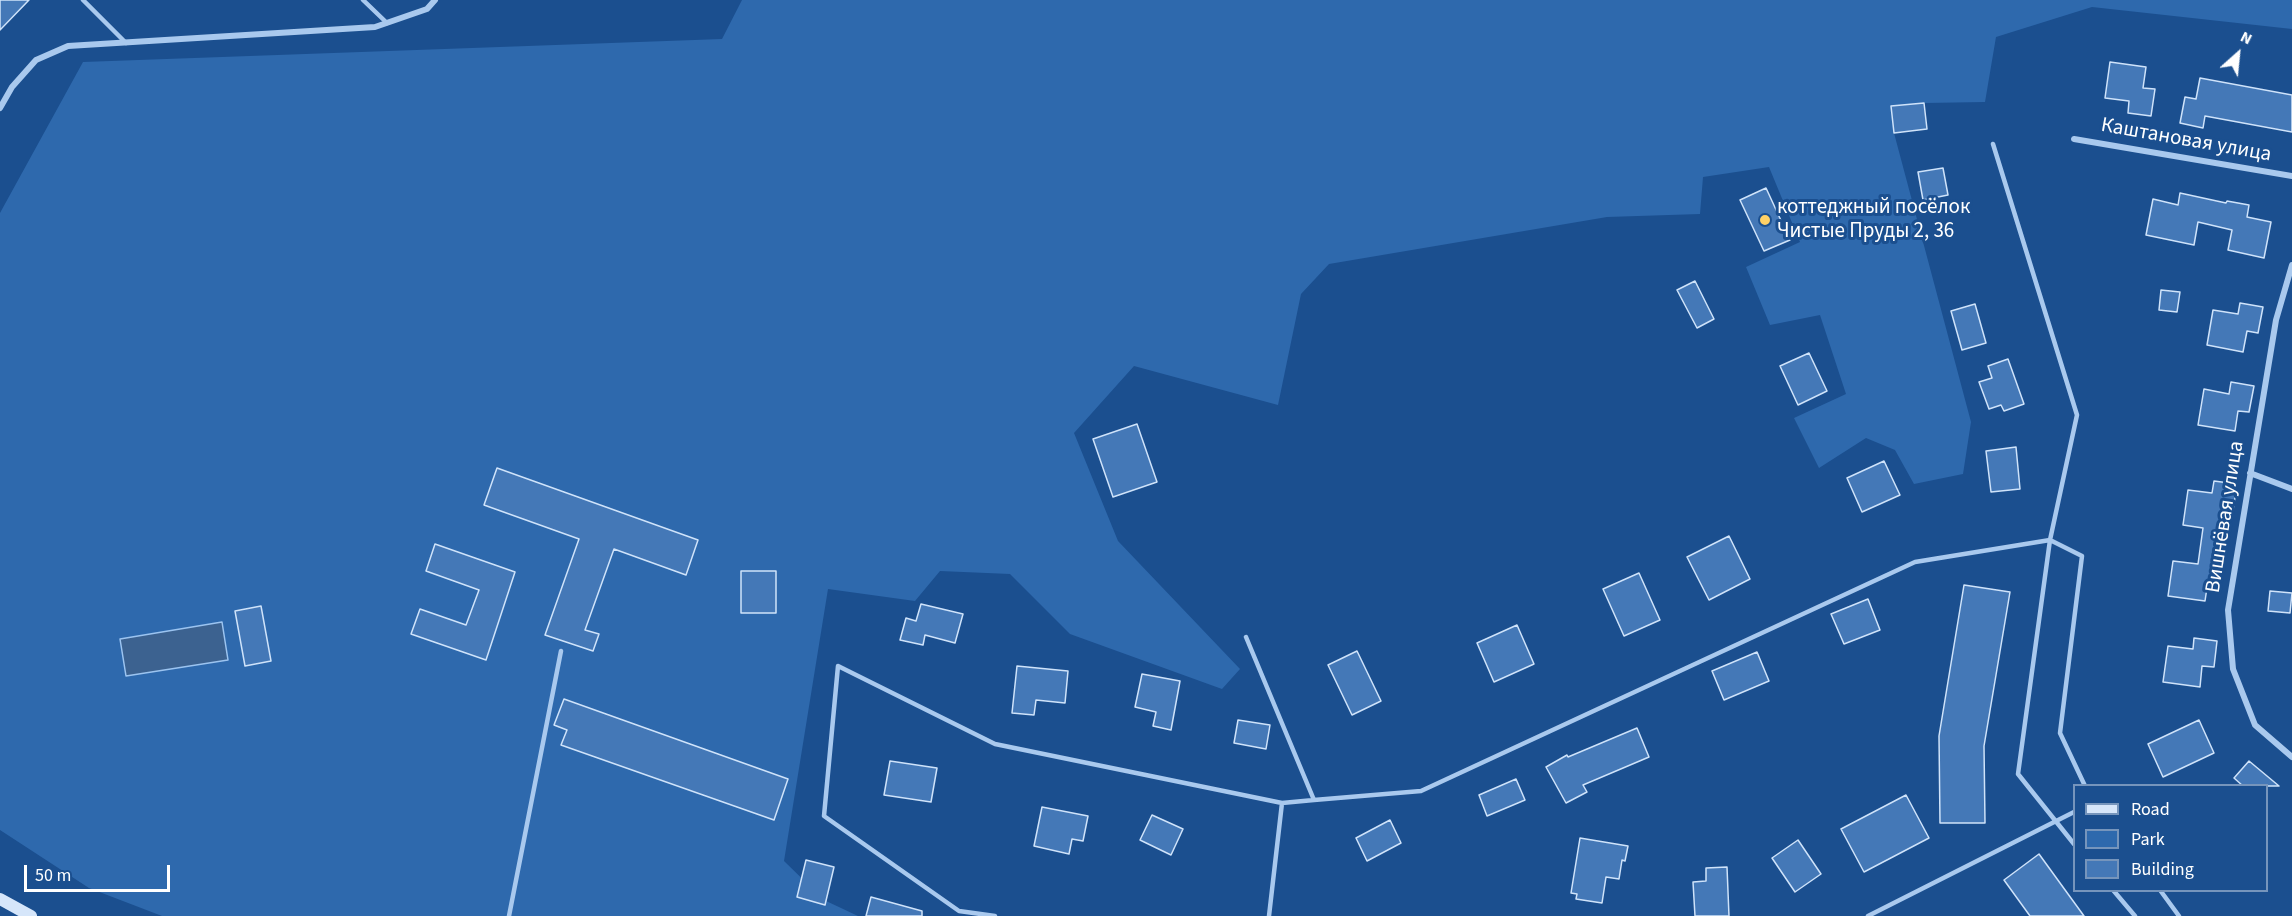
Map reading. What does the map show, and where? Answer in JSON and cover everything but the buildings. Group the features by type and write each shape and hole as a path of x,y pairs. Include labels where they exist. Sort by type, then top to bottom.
{"main road":[{"path":"0,898 32,916"}],"street":[{"path":"0,108 12,87 36,60 68,46 375,27 427,9 435,0"},
{"name":"Каштановая улица","path":"2074,139 2292,176"},
{"name":"Вишнёвая улица","path":"2292,265 2276,320 2228,610 2233,669 2255,725 2292,757"},
{"path":"2250,473 2292,489"}],"lane":[{"path":"83,0 126,43"},
{"path":"363,0 388,24"},
{"path":"1993,144 2078,415 2050,540 2018,774 2073,843"},
{"path":"995,916 959,911 824,816 838,666 995,744 1282,803 1421,791 1916,562 2050,540 2082,555 2060,733 2084,784"},
{"path":"1246,637 1314,800"},
{"path":"509,916 561,651"},
{"path":"1269,916 1282,803"},
{"path":"1868,916 2073,812"},
{"path":"2115,892 2135,916"},
{"path":"2161,892 2179,916"}],"green space":[{"path":"742,0 2292,0 2292,29 2092,7 1996,37 1985,102 1891,106 1894,133 1971,422 1963,474 1914,484 1895,450 1866,438 1819,468 1794,418 1846,394 1820,315 1770,325 1746,267 1800,242 1769,167 1703,177 1700,214 1607,217 1329,264 1301,294 1278,405 1134,366 1074,433 1118,541 1240,669 1222,689 1070,634 1010,574 940,571 915,601 828,589 784,861 824,900 858,916 162,916 89,888 0,830 0,213 83,62 722,39"}],"shaded area":[{"path":"222,622 228,660 126,676 120,639"}],"place":[{"name":"коттеджный посёлок Чистые Пруды 2, 36","path":"1765,220"}]}
